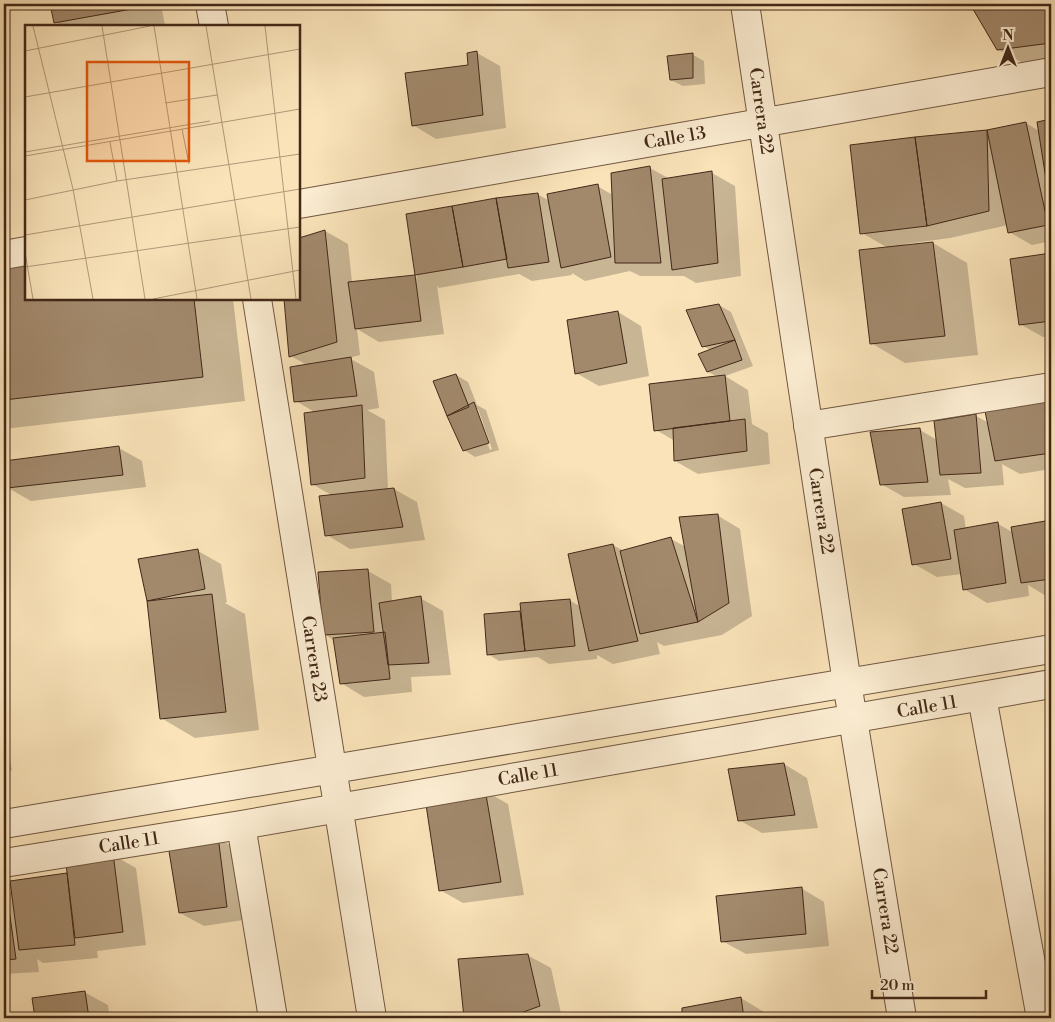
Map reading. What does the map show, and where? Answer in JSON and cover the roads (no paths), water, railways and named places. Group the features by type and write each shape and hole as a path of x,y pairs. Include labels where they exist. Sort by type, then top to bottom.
{"street":[{"path":"210,4 214,25"},
{"name":"Carrera 22","path":"745,4 847,683 902,1018"},
{"name":"Calle 13","path":"300,204 1051,72"},
{"path":"4,255 25,251"},
{"name":"Carrera 23","path":"257,300 372,1018"},
{"path":"808,426 1051,387"},
{"name":"Calle 11","path":"4,824 1051,649"},
{"name":"Calle 11","path":"4,863 241,825 854,720 1051,684"},
{"path":"982,697 1041,1018"},
{"path":"241,825 274,1018"}]}
